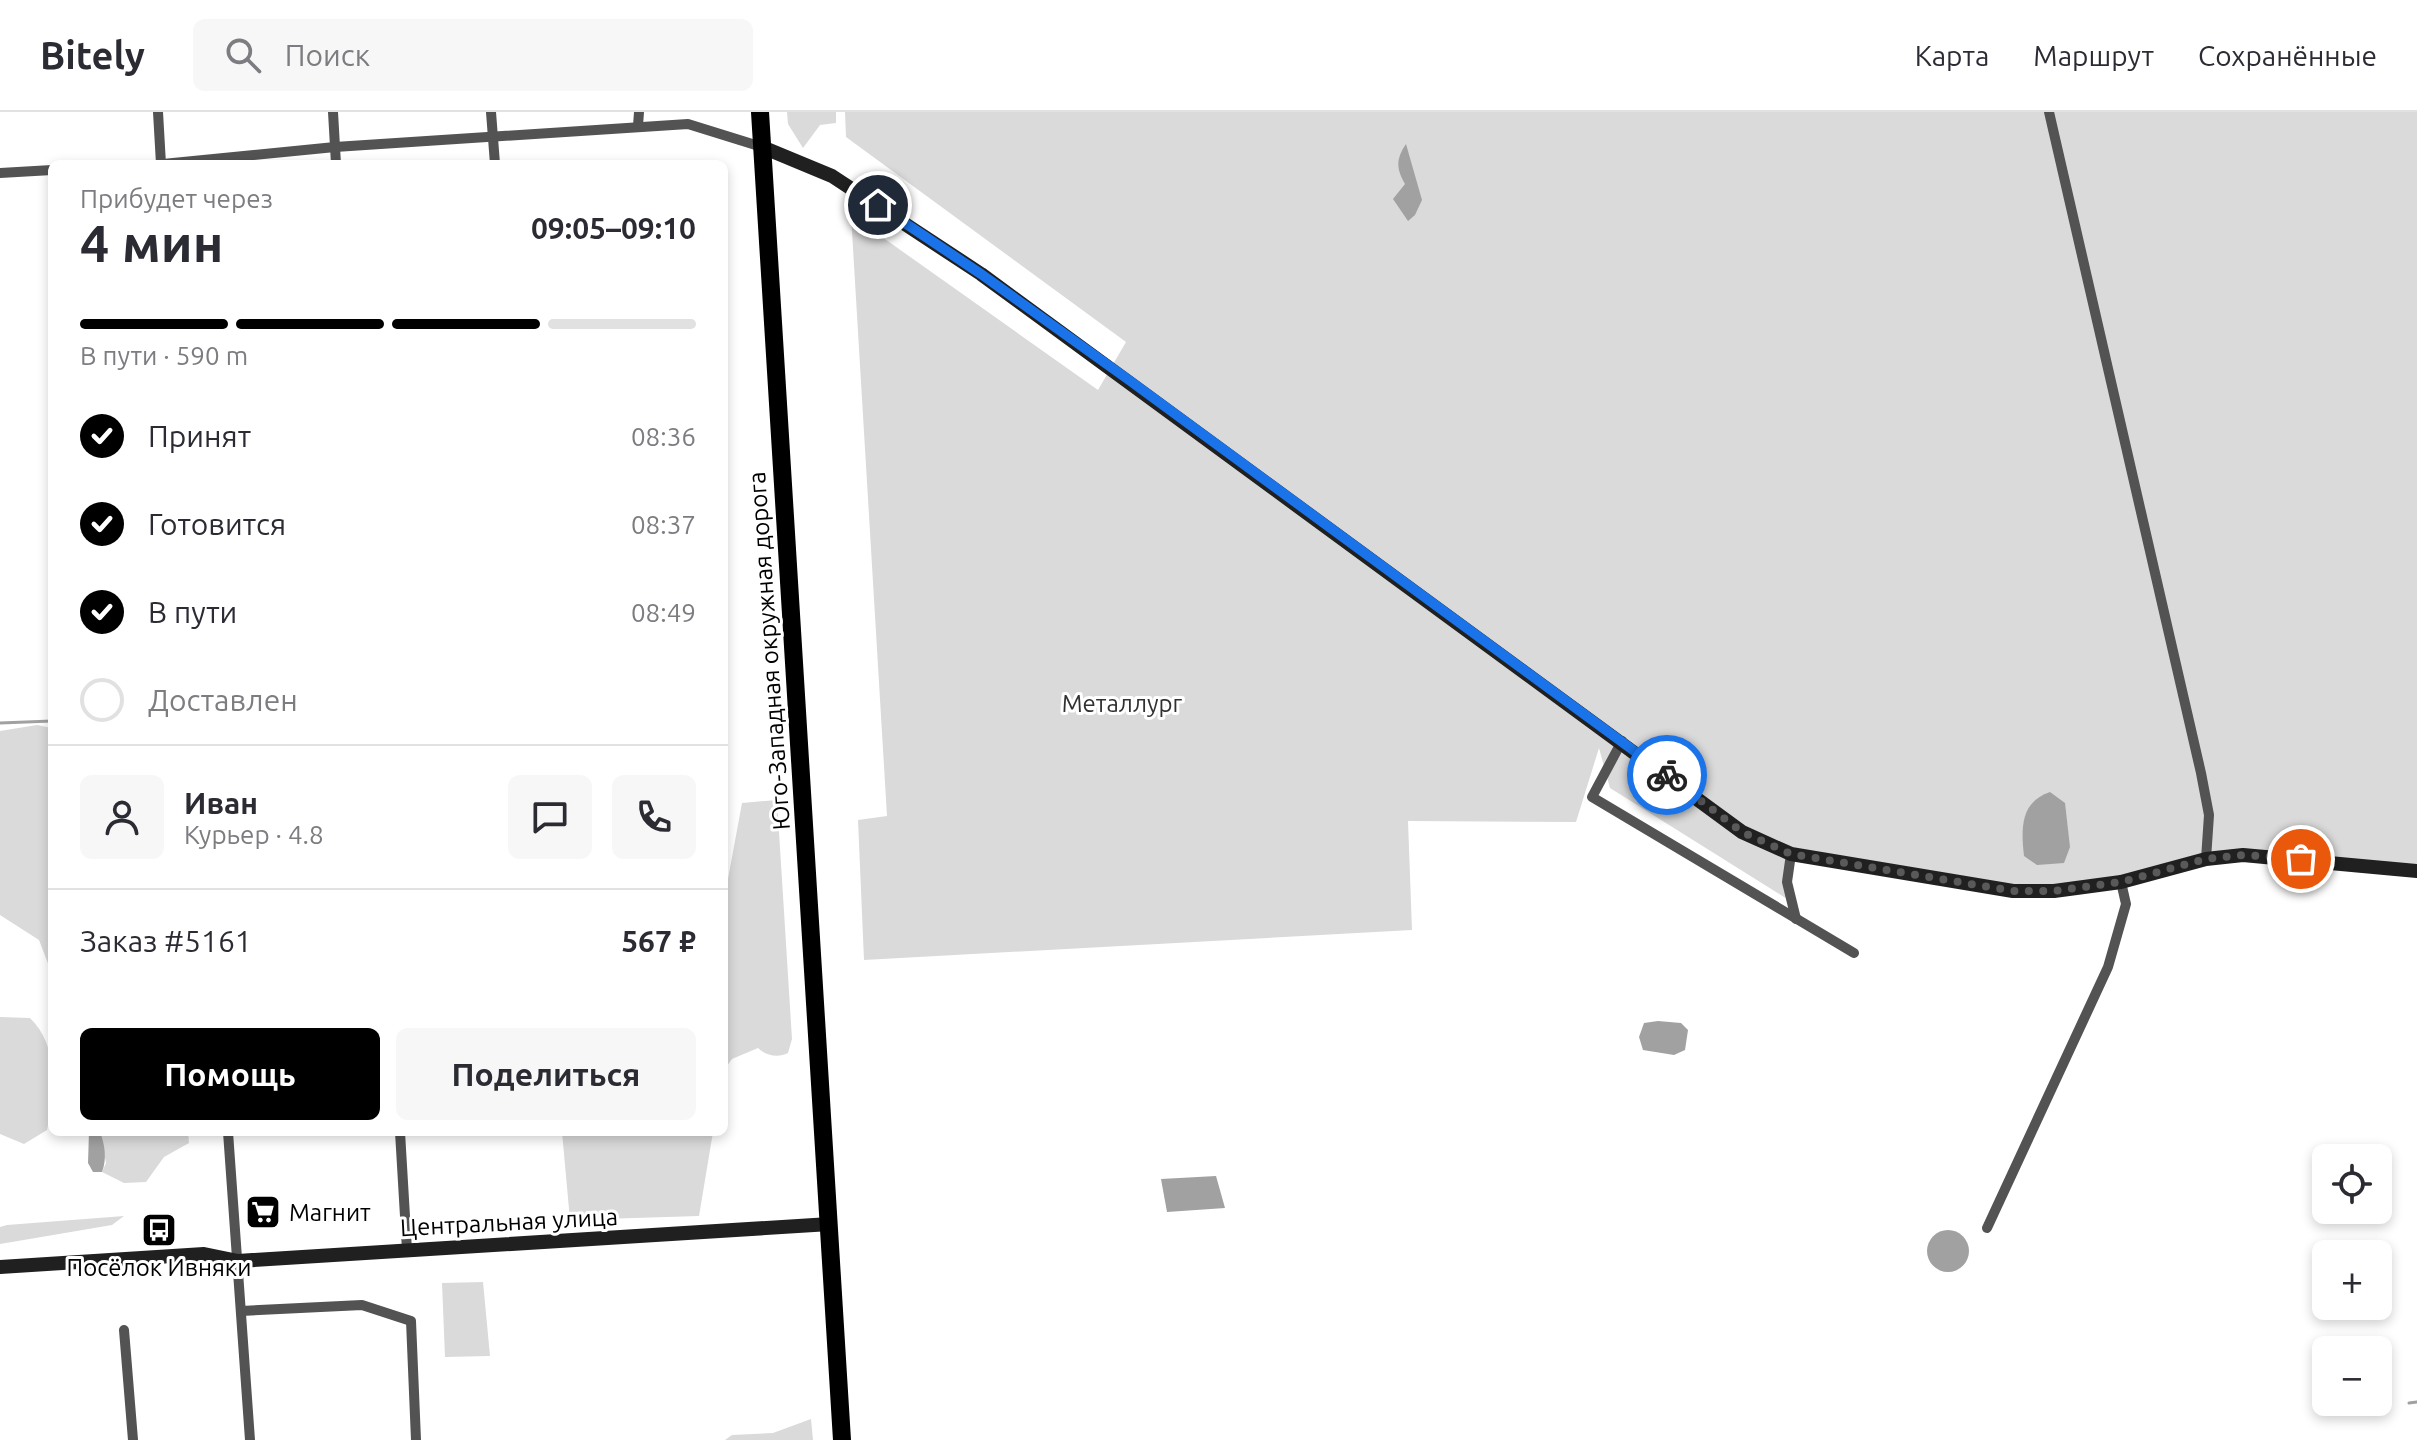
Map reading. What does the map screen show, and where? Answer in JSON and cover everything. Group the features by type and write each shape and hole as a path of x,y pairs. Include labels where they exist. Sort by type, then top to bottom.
{"highway":[{"name":"Юго-Западная окружная дорога","path":"760,112 830,1224"},
{"path":"830,1224 842,1440"}],"street":[{"path":"158,112 162,160"},
{"path":"333,112 336,160"},
{"path":"491,112 495,160"},
{"path":"638,126 639,112"},
{"path":"2049,112 2201,773 2209,815 2206,859"},
{"path":"203,160 335,147 688,124 762,147 832,176 981,274 1622,741 1742,832 1791,854 2013,891 2054,891 2121,882 2206,859 2272,856 2417,871"},
{"path":"0,173 48,170"},
{"path":"1622,741 1592,797 1854,953"},
{"path":"1791,854 1787,882 1796,919"},
{"path":"1987,1228 2108,967 2126,904 2121,882"},
{"path":"228,1136 250,1440"},
{"path":"400,1136 407,1250"},
{"name":"Центральная улица","path":"0,1267 204,1254 238,1261 830,1224"},
{"path":"241,1311 362,1305 411,1321 416,1440"},
{"path":"124,1330 133,1440"}],"green space":[{"path":"787,112 836,112 836,123 820,125 803,148 788,124"},
{"name":"Металлург","path":"845,112 2417,112 2417,871 2243,855 2054,891 1792,855 1787,882 1795,904 1610,788 1599,748 1576,822 1408,821 1412,930 864,960 858,820 887,816 851,215 1098,390 1126,342 846,137"},
{"path":"37,725 48,727 48,964 39,940 0,915 0,731"},
{"path":"777,800 792,1039 788,1053 772,1055 758,1048 732,1059 728,1064 728,879 742,803"},
{"path":"0,1017 30,1018 48,1049 47,1130 24,1144 0,1134"},
{"path":"101,1136 188,1136 189,1143 164,1157 146,1182 124,1183 102,1172 106,1163"},
{"path":"562,1136 712,1136 699,1216 570,1220"},
{"path":"124,1216 112,1225 0,1244 0,1227 7,1225"},
{"path":"483,1282 490,1356 445,1357 442,1283"},
{"path":"811,1419 813,1440 725,1440 732,1435 773,1433"}],"shaded area":[{"path":"1406,144 1422,200 1415,215 1408,221 1393,199 1405,184 1398,164"},
{"path":"2050,792 2065,803 2070,847 2064,863 2037,865 2024,856 2023,827 2033,802"},
{"path":"1644,1023 1681,1023 1688,1030 1685,1050 1674,1055 1643,1050 1639,1037"},
{"path":"89,1136 102,1136 105,1157 102,1172 93,1172 88,1163"},
{"path":"1216,1176 1225,1208 1167,1212 1161,1179"},
{"path":"1948,1230 1963,1236 1969,1251 1963,1266 1948,1272 1933,1266 1927,1251 1933,1236"}],"waterway":[{"path":"0,723 48,721"},
{"path":"2409,1403 2417,1402"}],"way so far":[{"path":"1667,775 1742,832 1791,854 2013,891 2054,891 2121,882 2206,859 2243,855 2301,859"}],"place":[{"name":"Магнит","path":"263,1212"},
{"name":"Посёлок Ивняки","path":"159,1230"}],"route":[{"path":"878,205 1129,380 1667,775"}]}
